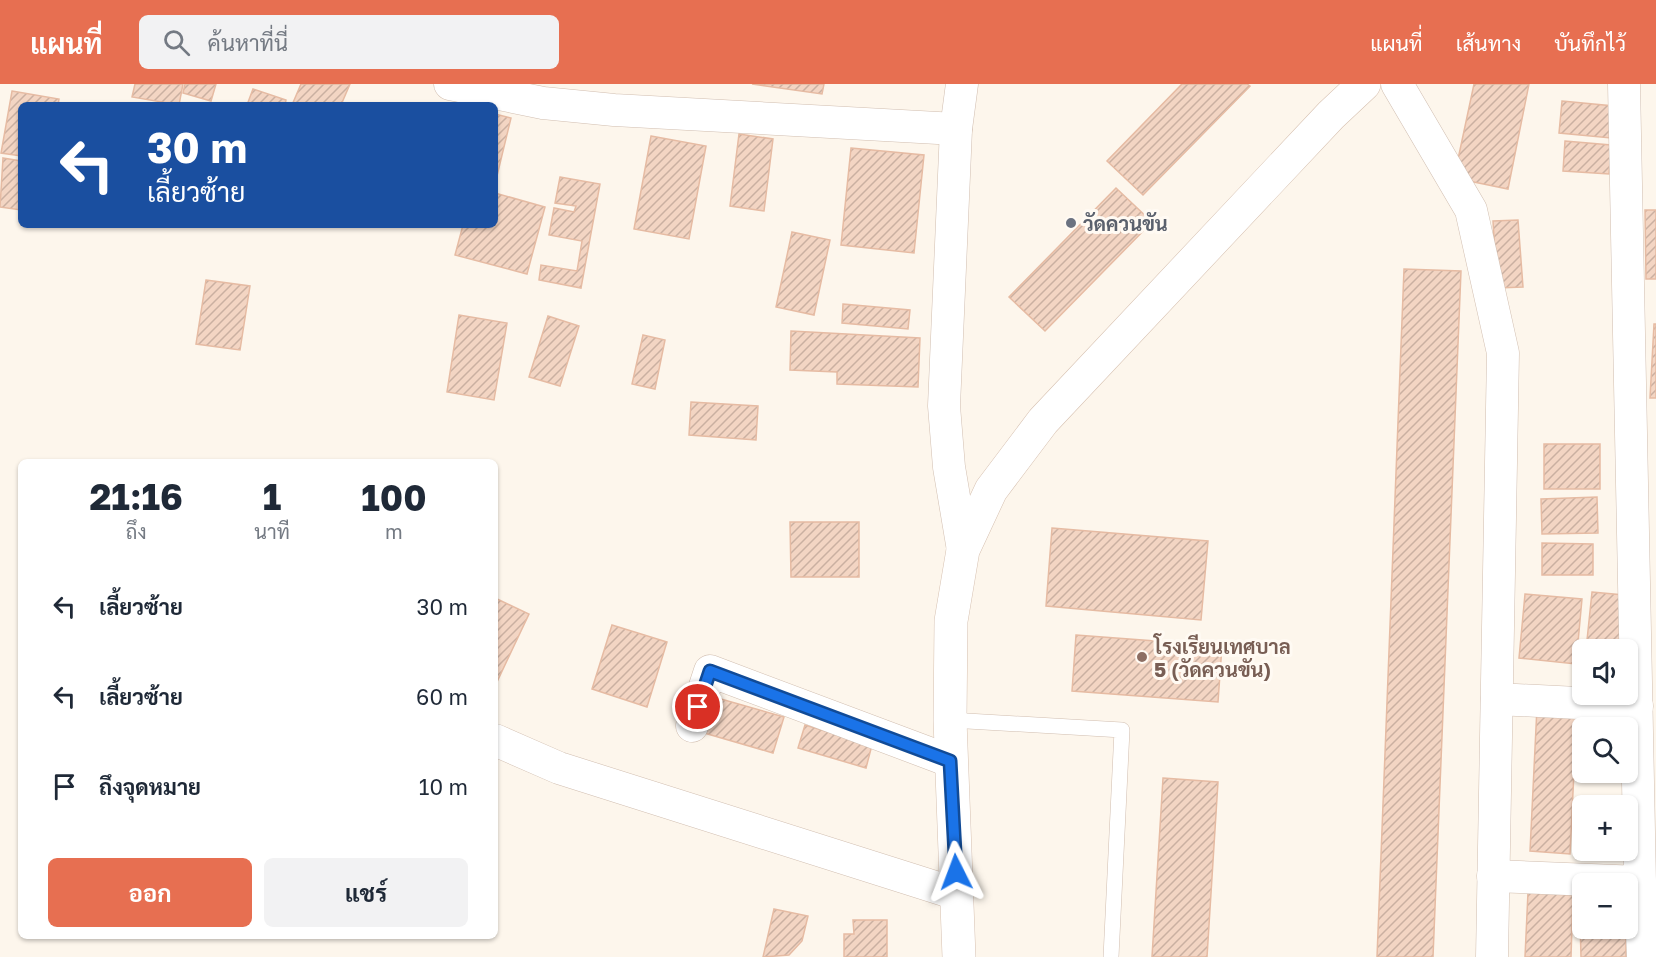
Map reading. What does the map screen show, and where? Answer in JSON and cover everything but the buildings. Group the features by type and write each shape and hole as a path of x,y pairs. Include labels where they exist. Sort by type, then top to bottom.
{"main road":[{"path":"959,957 950,720 951,621 963,550 991,490 1043,421 1331,115 1364,84"}],"street":[{"path":"450,84 545,93 614,110 956,129"},
{"path":"962,84 956,129 944,406 949,467 963,550"},
{"path":"1397,84 1471,210 1503,353 1492,957"},
{"path":"1624,84 1643,957"},
{"path":"692,726 710,671 950,761"},
{"path":"1497,699 1637,706"},
{"path":"498,741 559,768 957,894"},
{"path":"1493,876 1640,882"}],"lane":[{"path":"950,720 1122,730 1111,957"}],"place":[{"name":"วัดควนขัน","path":"1071,223"},
{"name":"โรงเรียนเทศบาล 5 (วัดควนขัน)","path":"1142,657"}],"route":[{"path":"698,707 710,671 950,761 956,872"}]}
